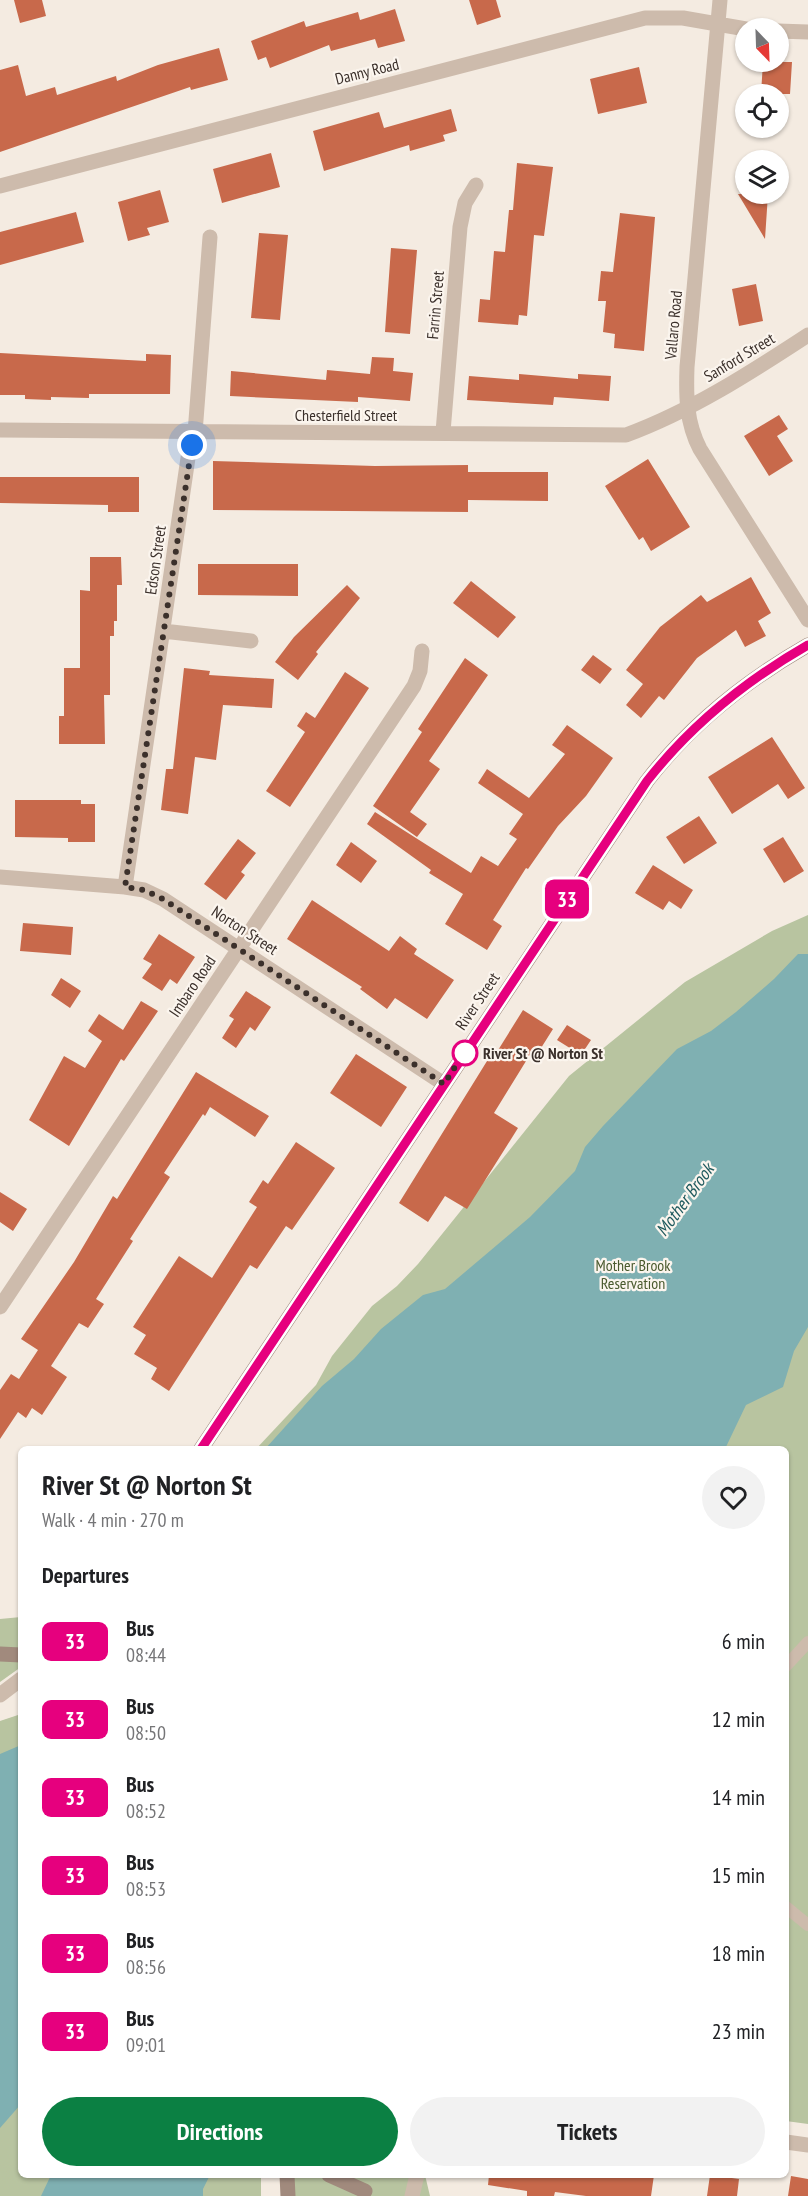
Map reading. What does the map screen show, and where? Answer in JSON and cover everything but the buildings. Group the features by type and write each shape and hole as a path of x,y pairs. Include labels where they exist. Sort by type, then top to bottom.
{"street":[{"name":"Vallaro Road","path":"720,0 687,367 686,407 692,433 700,449 808,620"},
{"name":"Danny Road","path":"0,186 645,18 683,18 735,27"},
{"path":"789,31 808,32"},
{"name":"Farrin Street","path":"443,432 460,227 465,203 476,185"},
{"name":"Edson Street","path":"125,887 188,458 195,433 210,237"},
{"name":"Sanford Street","path":"686,407 749,374 808,335"},
{"name":"Chesterfield Street","path":"0,430 626,435 651,426 686,407"},
{"path":"163,630 251,641"},
{"name":"River Street","path":"203,1446 630,804 667,755 690,731 746,684 808,645"},
{"name":"Imbaro Road","path":"0,1308 414,686 420,670 422,651"},
{"name":"Norton Street","path":"0,877 144,890 163,899 240,948 444,1084"},
{"path":"0,1654 18,1655"},
{"path":"0,1695 18,1681"},
{"path":"789,2142 808,2145"},
{"path":"287,2178 288,2196"},
{"path":"335,2178 368,2194"},
{"path":"354,2178 368,2194"},
{"path":"412,2196 416,2178"}],"lane":[{"path":"789,1663 808,1642"},
{"path":"789,1909 808,1925"}],"green space":[{"name":"Mother Brook Reservation","path":"808,915 808,2124 789,2121 789,1446 259,1446 316,1385 332,1356 372,1306 397,1286 418,1264 569,1076 685,982 772,931"},
{"path":"18,1617 18,1669 0,1682 0,1619"},
{"path":"18,1715 18,2178 261,2178 261,2196 0,2196 0,1721"},
{"path":"293,2178 426,2178 430,2196 292,2196"}],"water":[{"name":"Mother Brook Reservation","path":"798,954 808,954 808,1327 794,1351 783,1387 746,1405 726,1446 268,1446 322,1386 354,1359 381,1329 423,1295 445,1289 530,1217 575,1171 585,1147 603,1126 677,1049 711,1031 774,979"},
{"path":"18,1746 18,2107 0,2128 0,1754"},
{"path":"50,2178 208,2178 203,2189 203,2196 41,2196"}],"bus line":[{"name":"33","path":"203,1446 647,781 678,743 717,707 778,662 808,645"}],"place":[{"name":"River St @ Norton St","path":"465,1053"}],"route":[{"path":"192,445 188,458 125,887 144,890 163,899 444,1084 468,1047 465,1053"}],"water label":[{"name":"Mother Brook","path":"685,1200"}]}
